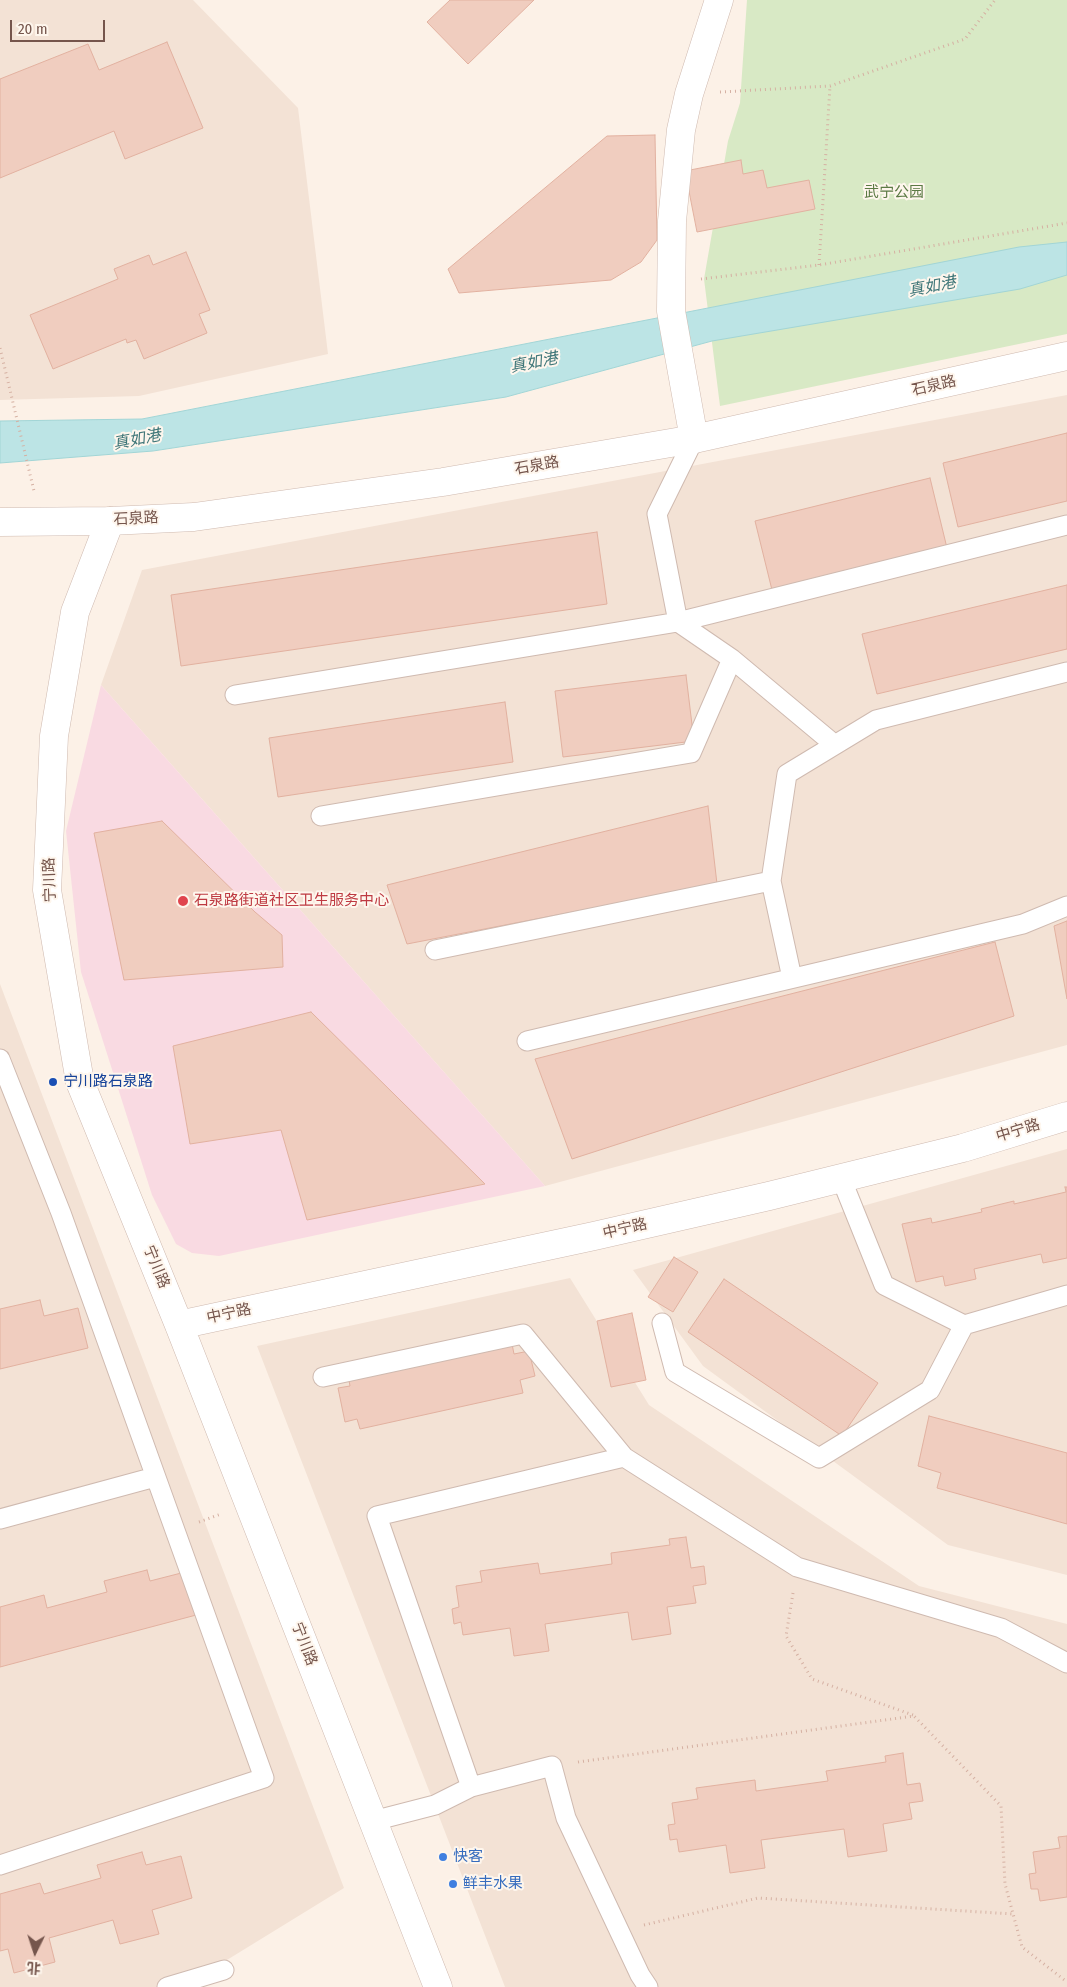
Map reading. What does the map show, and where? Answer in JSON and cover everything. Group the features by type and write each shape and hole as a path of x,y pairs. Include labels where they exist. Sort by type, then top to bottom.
{"street":[{"path":"694,439 671,311 672,221 681,130 689,94 719,0"},
{"name":"石泉路","path":"0,522 110,521 194,517 444,482 694,439 1067,356"},
{"name":"宁川路","path":"110,521 75,612 54,736 48,890 80,1082 180,1325 438,1987"},
{"name":"中宁路","path":"180,1325 594,1236 842,1178 962,1148 1067,1116"}],"lane":[{"path":"694,439 657,514 678,622 732,659 835,745"},
{"path":"235,695 678,622 1067,525"},
{"path":"320,816 692,753 732,659"},
{"path":"792,978 771,881 787,774 876,720 1067,672"},
{"path":"435,950 771,881"},
{"path":"528,1041 1023,924 1067,906"},
{"path":"0,1059 61,1213 264,1778 0,1866"},
{"path":"842,1178 884,1285 964,1325 1067,1295"},
{"path":"662,1323 675,1372 819,1458 930,1390 964,1325"},
{"path":"322,1377 523,1334 624,1457 796,1567 1001,1628 1067,1663"},
{"path":"471,1787 377,1516 624,1457"},
{"path":"0,1519 155,1477"},
{"path":"373,1821 435,1805 471,1787 552,1766 566,1818 640,1975 648,1987"},
{"path":"167,1987 224,1970"}],"path":[{"path":"689,94 830,86 966,38 994,0"},
{"path":"819,265 830,86"},
{"path":"671,284 819,265 1067,223"},
{"path":"0,348 36,500"},
{"path":"175,1531 249,1504"},
{"path":"796,1567 786,1636 812,1679 914,1716 1001,1806 1005,1884 1022,1947 1067,1982"},
{"path":"552,1766 914,1716"},
{"path":"619,1931 758,1898 1014,1914"}],"shaded area":[{"path":"0,0 193,0 298,108 328,354 139,396 0,400"},
{"path":"1067,395 1067,1045 545,1186 101,685 142,570"},
{"name":"石泉路街道社区卫生服务中心","path":"101,685 545,1186 219,1256 192,1253 176,1244 152,1195 81,972 66,831"},
{"path":"0,984 344,1888 183,1987 0,1987"},
{"path":"1067,1149 1067,1575 948,1545 703,1366 633,1270"},
{"path":"570,1278 649,1405 919,1586 1067,1624 1067,1987 505,1987 257,1346"}],"green space":[{"name":"武宁公园","path":"747,0 1067,0 1067,334 720,406 704,279 728,141 740,103"}],"water":[{"name":"真如港","path":"1067,242 1067,275 1020,289 712,341 506,397 153,451 0,463 0,421 142,419 1019,247"}],"building":[{"path":"450,0 534,0 468,64 427,22"},
{"path":"167,42 203,128 125,159 114,131 0,178 0,79 88,44 99,70"},
{"path":"655,135 657,240 641,262 611,280 459,293 448,269 607,136"},
{"path":"741,160 743,174 763,170 767,188 809,180 815,209 697,232 685,171"},
{"path":"186,252 210,310 199,314 207,333 144,359 136,340 127,343 126,339 53,369 30,315 118,279 114,269 149,255 153,265"},
{"path":"1067,433 1067,501 958,527 943,463"},
{"path":"930,478 947,548 772,590 755,521"},
{"path":"597,532 607,604 181,666 171,595"},
{"path":"1067,585 1067,649 877,694 862,634"},
{"path":"686,675 694,741 563,757 555,691"},
{"path":"505,702 513,762 278,797 269,738"},
{"path":"708,806 717,884 407,944 387,885"},
{"path":"162,821 255,912 282,935 283,967 124,980 94,833"},
{"path":"1067,921 1067,999 1054,926"},
{"path":"995,942 1014,1016 572,1159 535,1059"},
{"path":"311,1012 485,1184 307,1220 281,1130 190,1144 173,1046"},
{"path":"1065,1187 1067,1187 1067,1258 1043,1263 1041,1254 974,1269 976,1279 945,1286 943,1276 916,1282 902,1224 931,1218 932,1223 982,1212 981,1209 1014,1201 1014,1204 1066,1192"},
{"path":"674,1257 698,1272 673,1312 648,1297"},
{"path":"724,1279 878,1383 842,1436 688,1332"},
{"path":"40,1300 44,1316 78,1308 88,1348 0,1369 0,1309"},
{"path":"632,1313 646,1380 611,1387 597,1321"},
{"path":"511,1339 514,1354 529,1351 535,1376 520,1380 523,1393 360,1429 357,1419 345,1422 338,1388 350,1386 348,1375"},
{"path":"929,1416 1067,1453 1067,1524 937,1488 941,1473 918,1466"},
{"path":"686,1537 691,1568 704,1566 706,1584 693,1586 696,1603 667,1607 671,1634 632,1640 628,1612 545,1624 549,1651 514,1656 510,1628 463,1635 461,1622 454,1624 452,1609 459,1607 456,1586 482,1582 480,1571 538,1563 540,1574 612,1564 611,1553 670,1545 669,1539"},
{"path":"147,1570 150,1581 189,1571 200,1614 0,1667 0,1607 44,1595 47,1608 107,1592 104,1581"},
{"path":"903,1753 907,1785 920,1783 923,1801 909,1803 912,1819 883,1824 887,1851 848,1857 844,1829 761,1840 765,1868 730,1873 726,1845 679,1852 677,1839 670,1840 668,1825 675,1824 672,1803 698,1799 696,1788 755,1780 756,1791 828,1781 826,1771 886,1762 885,1756"},
{"path":"1067,1836 1067,1897 1040,1901 1038,1889 1031,1889 1029,1874 1036,1873 1033,1852 1060,1848 1058,1837"},
{"path":"142,1852 146,1865 181,1856 192,1898 152,1910 159,1934 120,1944 113,1920 49,1938 55,1962 14,1973 8,1949 0,1951 0,1894 40,1883 44,1894 101,1878 97,1865"}],"place":[{"name":"石泉路街道社区卫生服务中心","path":"183,901"},
{"name":"宁川路石泉路","path":"53,1082"},
{"name":"快客","path":"443,1857"},
{"name":"鲜丰水果","path":"453,1884"}]}
